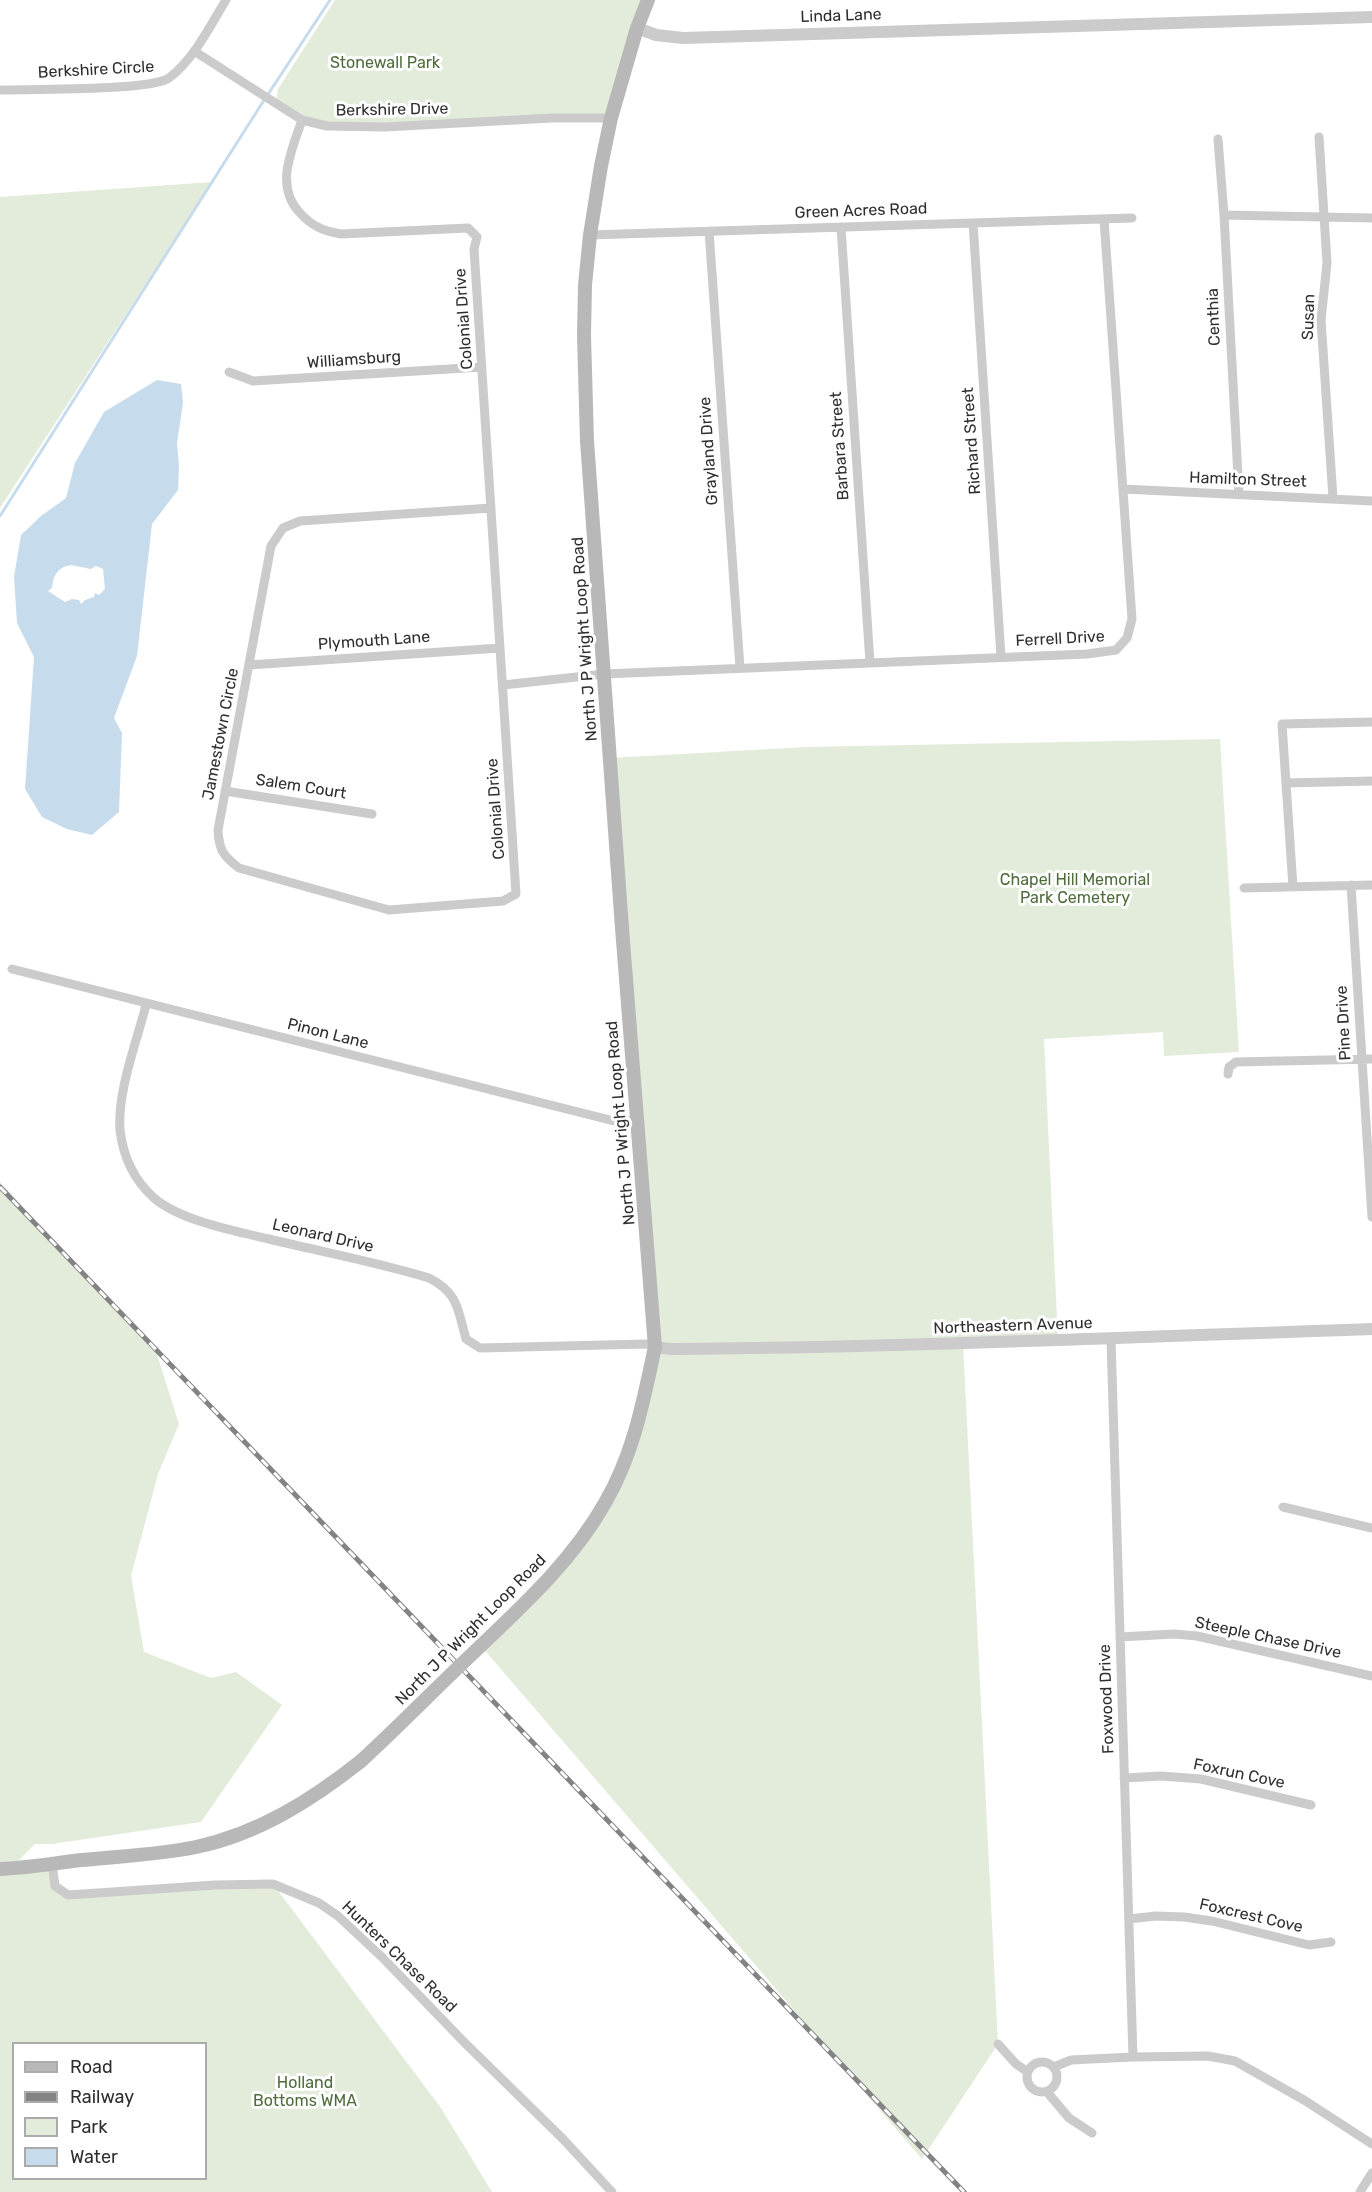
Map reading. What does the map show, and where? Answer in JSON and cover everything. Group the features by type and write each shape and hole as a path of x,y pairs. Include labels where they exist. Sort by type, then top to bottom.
{"main road":[{"name":"North J P Wright Loop Road","path":"0,1869 197,1846 269,1822 332,1784 361,1761 546,1582 589,1528 606,1502 628,1456 639,1425 656,1347 637,1120 585,399 585,285 590,235 611,118 637,28 648,0"}],"street":[{"name":"Berkshire Circle","path":"0,90 155,84 171,77 194,51 226,0"},
{"name":"Linda Lane","path":"637,28 656,35 683,38 1372,17"},
{"name":"Berkshire Drive","path":"194,51 302,120 327,126 385,127 552,118 611,118"},
{"name":"Colonial Drive","path":"302,120 288,165 286,186 296,209 310,224 326,232 341,234 468,228 477,237 474,249 516,894"},
{"name":"Susan","path":"1319,137 1327,263 1321,320 1333,498"},
{"name":"Centhia","path":"1218,139 1239,495"},
{"path":"1224,215 1372,218"},
{"name":"Green Acres Road","path":"590,235 1132,218"},
{"name":"Ferrell Drive","path":"604,674 1102,653 1116,650 1123,644 1132,619 1104,219"},
{"name":"Richard Street","path":"973,223 1001,657"},
{"name":"Barbara Street","path":"841,227 870,663"},
{"name":"Grayland Drive","path":"709,231 740,668"},
{"name":"Williamsburg","path":"229,372 253,381 482,367"},
{"name":"Hamilton Street","path":"1123,489 1372,501"},
{"name":"Jamestown Circle","path":"492,508 300,521 283,528 271,546 218,830 219,846 227,859 239,868 389,910 503,901 516,894"},
{"name":"Plymouth Lane","path":"249,665 500,648"},
{"path":"503,685 604,674"},
{"path":"1293,887 1282,724 1372,723"},
{"path":"1286,783 1372,781"},
{"name":"Salem Court","path":"225,791 372,814"},
{"name":"Pine Drive","path":"1351,885 1372,1217"},
{"path":"1244,888 1372,885"},
{"name":"Pinon Lane","path":"12,969 147,1005 614,1121 637,1120"},
{"name":"Leonard Drive","path":"147,1005 122,1095 120,1128 125,1156 132,1171 153,1197 167,1208 235,1231 429,1278 447,1289 454,1298 466,1339 480,1348 648,1344 656,1347"},
{"path":"1228,1074 1229,1067 1236,1062 1372,1059"},
{"name":"Northeastern Avenue","path":"656,1347 671,1349 837,1347 1111,1340 1372,1329"},
{"name":"Foxwood Drive","path":"1111,1340 1133,2057"},
{"path":"1283,1507 1372,1528"},
{"name":"Steeple Chase Drive","path":"1120,1637 1174,1634 1197,1636 1372,1676"},
{"name":"Foxrun Cove","path":"1124,1778 1161,1776 1201,1779 1311,1805"},
{"name":"Hunters Chase Road","path":"52,1863 55,1886 68,1895 215,1885 273,1884 319,1903 338,1916 384,1959 563,2139 612,2192"},
{"name":"Foxcrest Cove","path":"1129,1919 1156,1916 1184,1917 1212,1921 1308,1945 1331,1942"},
{"path":"998,2044 1016,2064 1028,2072"},
{"path":"1054,2067 1071,2060 1133,2057 1208,2056 1235,2061 1246,2065 1304,2100 1372,2144"},
{"path":"1044,2061 1054,2067 1058,2076 1052,2089 1047,2092 1036,2091 1030,2087 1028,2072 1036,2062 1044,2061"},
{"path":"1047,2092 1069,2118 1092,2133"},
{"path":"1360,2192 1372,2173"}],"green space":[{"name":"Stonewall Park","path":"335,0 648,0 611,118 385,127 302,120 276,104 278,89"},
{"path":"212,182 0,508 0,197"},
{"name":"Chapel Hill Memorial Park Cemetery","path":"1220,739 1239,1052 1164,1056 1163,1032 1044,1039 1058,1341 963,1343 998,2044 922,2159 481,1646 546,1582 606,1502 650,1370 610,758 806,747"},
{"name":"Holland Bottoms WMA","path":"0,1182 156,1351 179,1424 158,1474 131,1576 144,1652 211,1678 236,1672 282,1705 201,1822 52,1844 35,1844 11,1868 51,1866 55,1886 68,1895 273,1884 441,2108 492,2192 0,2192"}],"water":[{"path":"157,380 181,384 183,403 177,443 178,490 152,524 137,656 114,718 122,733 119,812 92,835 67,829 42,817 25,789 34,657 17,623 14,577 21,535 41,516 66,498 75,463 104,412","holes":["71,565 91,569 96,566 103,569 105,589 99,595 95,593 94,597 81,604 79,600 72,599 65,602 48,591 52,588 57,572 63,568"]}],"waterway":[{"path":"0,516 330,0"}],"railway":[{"path":"0,1187 964,2192"}]}
